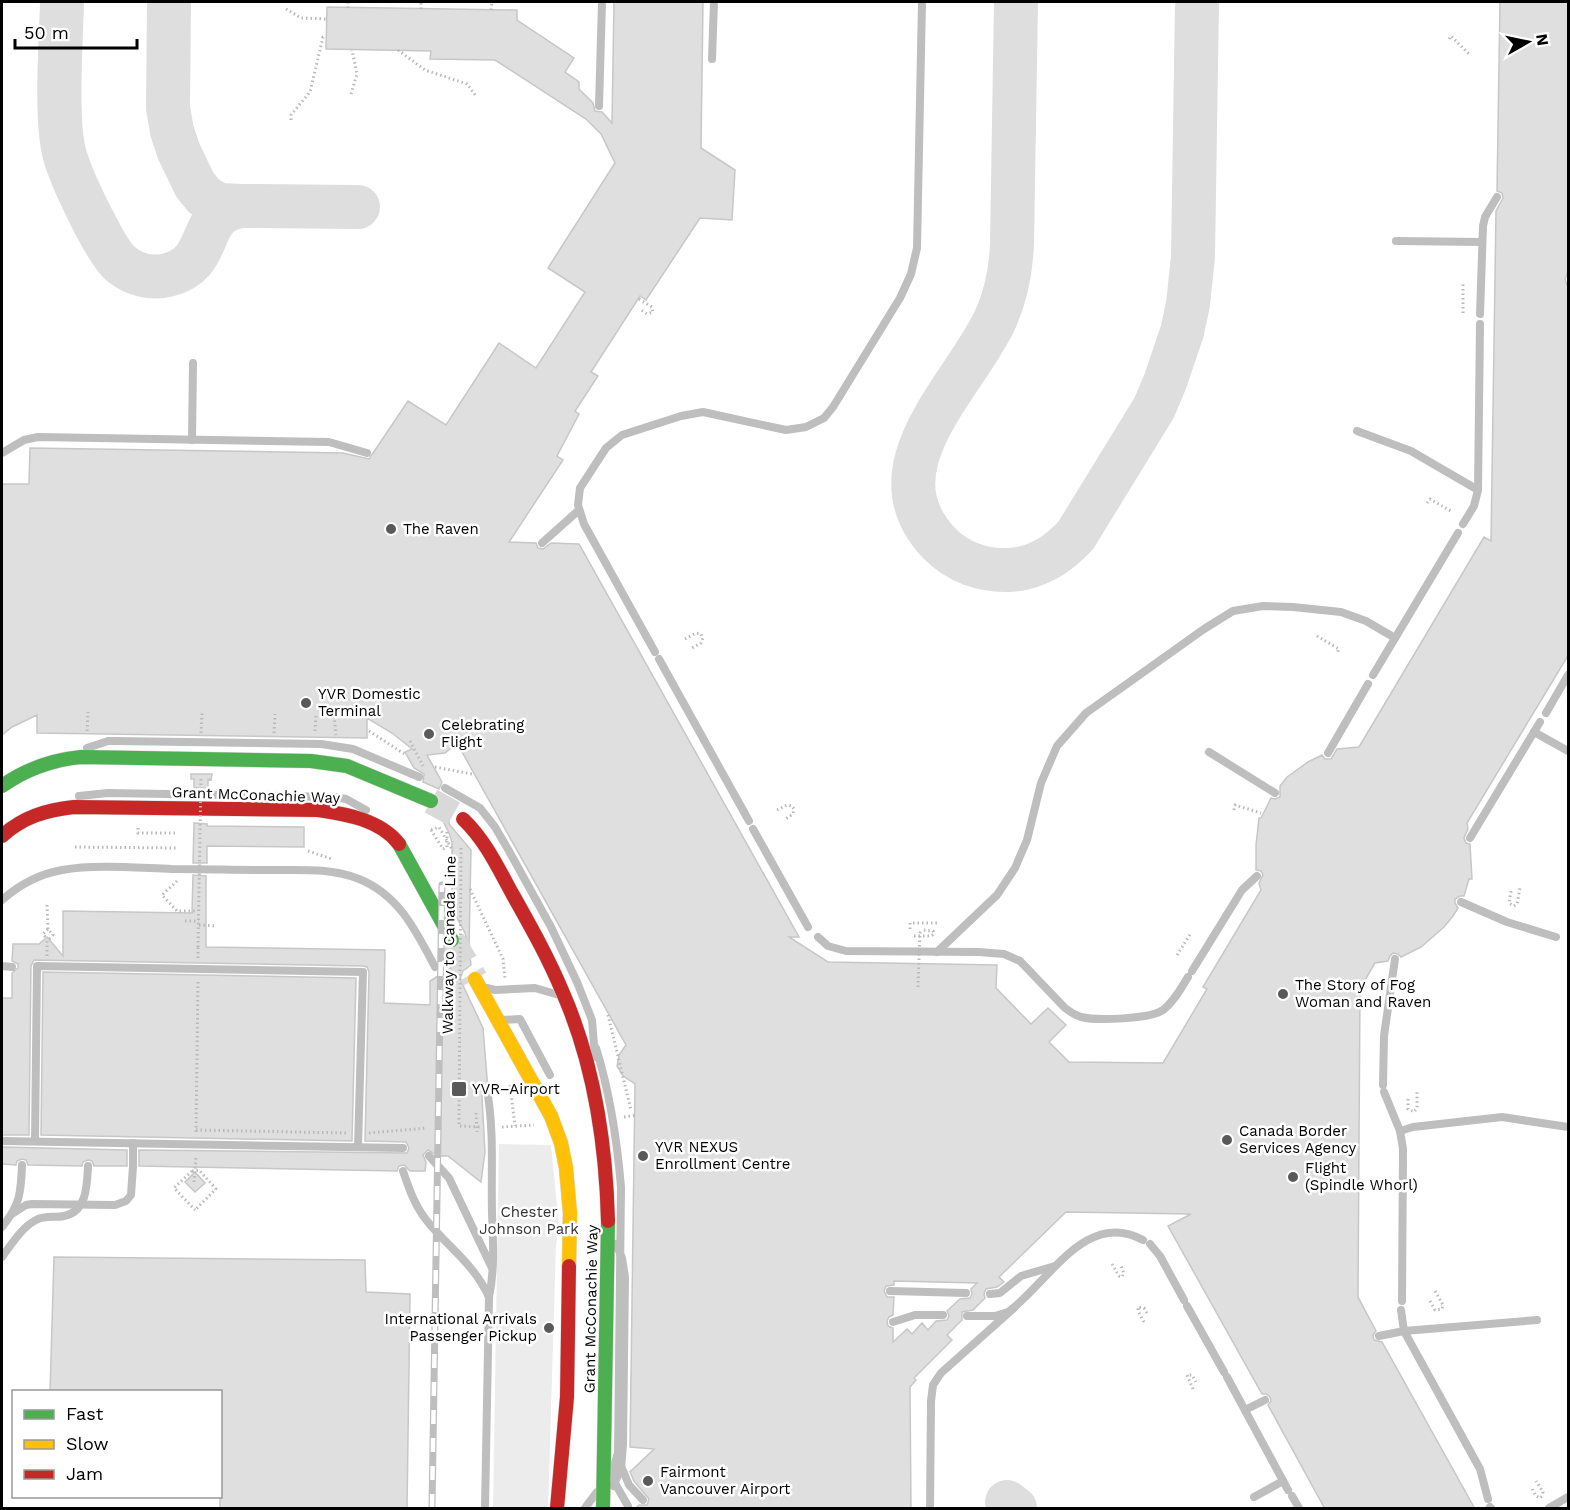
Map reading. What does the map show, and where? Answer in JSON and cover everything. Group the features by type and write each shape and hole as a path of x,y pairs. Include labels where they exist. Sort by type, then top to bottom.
{"main road":[{"path":"2,786 24,772 50,762 93,757 329,762 368,774 430,801"},
{"name":"Grant McConachie Way","path":"2,836 20,820 32,815 45,811 84,807 318,810 349,814 387,831 398,842 452,940"},
{"name":"Grant McConachie Way","path":"463,819 486,846 546,956 570,1008 588,1067 598,1112 606,1173 608,1219 603,1509"},
{"name":"Grant McConachie Way","path":"475,979 551,1116 564,1153 569,1189 567,1397 557,1509"}],"lane":[{"path":"599,106 602,2"},
{"path":"712,58 714,2"},
{"path":"808,927 584,524 579,510 579,488 606,448 622,435 681,416 703,412 780,430 798,429 816,423 833,407 900,298 911,274 917,248 922,2"},
{"path":"1480,314 1485,217 1497,197"},
{"path":"1396,241 1482,242"},
{"path":"1463,524 1474,506 1478,490 1480,324"},
{"path":"192,440 193,363"},
{"path":"1357,431 1411,451 1478,490"},
{"path":"2,453 18,442 31,438 329,442 367,453"},
{"path":"542,543 579,510"},
{"path":"1373,675 1458,533"},
{"path":"937,952 997,895 1015,868 1027,840 1041,783 1057,746 1086,713 1203,629 1233,611 1263,606 1293,607 1341,612 1366,621 1395,638"},
{"path":"1546,713 1569,675"},
{"path":"1328,753 1368,684"},
{"path":"1470,838 1540,722"},
{"path":"1534,732 1569,751"},
{"path":"50,762 108,741 321,744 353,749 419,777"},
{"path":"1209,752 1275,793"},
{"path":"446,788 480,808 495,827 565,955 592,1020 596,1042 595,1080 598,1112"},
{"path":"2,900 13,891 43,875 78,868 288,870 341,873 368,883 392,899 405,913 435,967"},
{"path":"818,937 828,946 846,951 979,952 1011,956 1023,963 1072,1013 1088,1018 1141,1017 1156,1014 1170,1004 1242,890 1257,876"},
{"path":"1461,902 1507,922 1556,937"},
{"path":"1395,959 1384,1036 1384,1088 1400,1131 1404,1153 1402,1305 1404,1331 1480,1469 1489,1505"},
{"path":"2,966 12,967"},
{"path":"35,1142 37,966 47,966 363,972 358,1147"},
{"path":"475,979 488,989 535,988 559,995 583,1014 590,1027 611,1112 621,1187 618,1453 623,1474 629,1485 644,1500"},
{"path":"498,1020 520,1019 550,1075"},
{"path":"485,1509 493,1149 488,1096"},
{"path":"1400,1131 1413,1127 1502,1117 1569,1127"},
{"path":"2,1141 403,1148"},
{"path":"12,1214 32,1204 121,1204 131,1195 133,1143"},
{"path":"429,1156 449,1178 492,1268"},
{"path":"2,1227 12,1214 21,1191 22,1165"},
{"path":"2,1257 36,1220 63,1216 78,1208 86,1190 88,1166"},
{"path":"403,1171 418,1209 478,1276 489,1297"},
{"path":"603,1509 621,1469 623,1445 625,1267 608,1219"},
{"path":"930,1509 931,1401 933,1385 941,1373 1014,1308 1081,1243 1095,1235 1121,1234 1136,1236 1160,1256 1299,1509"},
{"path":"990,1294 1004,1291 1021,1276 1058,1265"},
{"path":"890,1291 966,1293"},
{"path":"967,1316 1001,1316 1014,1308"},
{"path":"893,1322 915,1315 943,1315"},
{"path":"1379,1336 1404,1331 1537,1320"},
{"path":"1245,1410 1265,1400"},
{"path":"585,1509 612,1473 618,1453"},
{"path":"605,1466 628,1506"},
{"path":"1254,1497 1283,1481"},
{"path":"1549,1509 1569,1497"}],"path":[{"path":"348,2 348,8"},
{"path":"421,2 421,9"},
{"path":"491,10 492,2"},
{"path":"286,9 301,18 327,19"},
{"path":"1449,39 1451,36 1469,54"},
{"path":"291,120 291,115 310,92 323,37 326,37"},
{"path":"351,94 357,74 352,50"},
{"path":"398,50 425,70 467,84 476,96"},
{"path":"1463,282 1463,313"},
{"path":"639,299 652,307 653,312 647,314 641,310"},
{"path":"1427,503 1430,499 1451,511"},
{"path":"686,639 696,633 703,638 701,643 692,648"},
{"path":"1317,636 1339,649 1337,653"},
{"path":"87,731 88,712"},
{"path":"201,737 202,713"},
{"path":"274,734 275,714"},
{"path":"315,735 316,715"},
{"path":"334,716 336,735"},
{"path":"369,731 406,755"},
{"path":"410,741 425,769"},
{"path":"435,767 472,774"},
{"path":"194,1182 201,775"},
{"path":"777,810 787,804 794,809 793,814 783,820"},
{"path":"1234,810 1235,805 1261,813"},
{"path":"447,829 447,847 442,849 431,830 439,827 453,851"},
{"name":"Walkway to Canada Line","path":"461,841 459,1126 482,1127"},
{"path":"75,847 177,848"},
{"path":"188,881 176,881 162,895 177,910 196,911"},
{"path":"1510,891 1509,903 1514,906 1517,904 1520,888"},
{"path":"470,889 503,959 505,979"},
{"path":"47,905 48,913 48,922 48,931 51,935 46,939 41,934 47,929 52,935 48,939 43,934 48,929 53,934 47,941 47,966"},
{"path":"185,921 217,926"},
{"path":"910,929 910,923 938,923"},
{"path":"914,936 923,936 931,936 934,932 923,930 920,933 919,944 919,976 918,987"},
{"path":"1178,955 1191,933"},
{"path":"608,1015 631,1110"},
{"path":"1408,1099 1408,1108 1414,1112 1417,1108 1417,1092"},
{"path":"493,1127 542,1125"},
{"path":"196,1130 380,1133 427,1128"},
{"path":"192,1170 199,1170 216,1189 195,1210 174,1188 192,1170"},
{"path":"1112,1264 1122,1277 1124,1273 1120,1266"},
{"path":"1430,1301 1435,1310 1442,1310 1443,1305 1435,1291"},
{"path":"1144,1322 1138,1307 1144,1308 1148,1315"},
{"path":"1193,1389 1187,1375 1192,1375 1196,1382"},
{"path":"1532,1489 1536,1496 1540,1498 1542,1496 1543,1492 1536,1481"}],"green space":[{"name":"Chester Johnson Park","path":"499,1144 551,1145 559,1225 556,1245 548,1508 493,1508"}],"building":[{"path":"614,2 703,2 701,148 735,170 732,220 700,218 646,300 640,296 591,372 598,376 575,411 579,414 557,456 563,460 509,542 536,543 538,548 543,549 551,543 579,544 799,937 789,937 828,962 997,965 996,988 1031,1024 1048,1008 1066,1025 1049,1042 1069,1062 1163,1063 1207,989 1203,987 1261,890 1259,883 1263,875 1261,871 1256,870 1256,845 1259,818 1271,798 1280,797 1280,786 1287,777 1308,762 1322,755 1325,759 1331,759 1337,749 1359,747 1484,537 1491,541 1496,211 1503,198 1502,193 1497,191 1500,2 1569,2 1569,269 1565,279 1569,291 1569,654 1467,823 1468,829 1464,838 1466,843 1470,844 1472,879 1469,879 1464,896 1455,899 1458,908 1444,927 1421,947 1401,957 1393,953 1388,961 1375,963 1360,989 1358,1297 1376,1331 1373,1335 1374,1340 1382,1342 1475,1509 1325,1509 1268,1405 1271,1401 1270,1397 1262,1394 1168,1226 1191,1214 1066,1212 999,1277 1004,1282 997,1287 986,1289 985,1298 973,1310 962,1312 962,1320 947,1335 952,1340 914,1378 916,1380 910,1387 911,1509 635,1509 639,1505 647,1505 649,1499 634,1481 630,1472 654,1449 630,1447 635,1084 623,1076 617,1066 619,1055 626,1045 457,743 445,753 427,755 442,782 439,789 423,782 424,774 414,768 405,752 412,749 392,733 367,718 367,738 37,733 37,715 12,727 2,735 2,484 29,484 30,448 343,453 369,459 408,401 446,425 499,343 536,368 585,292 548,268 615,163 601,134 586,119 495,60 430,59 431,51 326,49 327,7 517,10 517,20 574,58 565,72 579,82 579,89 593,103 595,111 602,112 612,123","holes":["894,1281 977,1283 971,1289 970,1298 960,1299 947,1311 949,1316 947,1320 936,1321 928,1330 922,1323 912,1334 907,1329 893,1342 893,1328 888,1326 887,1321 893,1315 894,1297 887,1297 884,1291 886,1286 894,1285"]},
{"path":"191,774 212,774 211,780 208,779 208,788 194,788 194,779 191,779"},
{"path":"444,795 451,799 455,807 449,815 449,824 471,850 469,947 471,965 463,971 460,979 483,1028 488,1090 484,1091 482,1096 485,1152 481,1182 448,1156 438,1156 428,1150 423,1155 426,1162 425,1171 410,1171 404,1165 399,1166 397,1171 139,1166 139,1150 407,1153 409,1148 406,1142 365,1141 369,972 367,967 363,966 34,960 31,966 29,1135 2,1135 2,998 12,998 12,973 18,968 18,964 12,961 13,944 39,944 47,937 63,956 63,911 192,913 193,875 206,876 206,947 385,950 384,1003 430,1005 430,981 451,968 451,955 460,953 467,941 452,909 452,842 439,813 445,806"},
{"path":"194,823 207,824 207,826 304,827 304,847 207,846 207,863 193,863"},
{"path":"43,972 356,978 352,1141 41,1135"},
{"path":"2,1147 127,1150 127,1166 94,1166 92,1161 88,1160 83,1162 82,1166 28,1165 26,1160 22,1159 17,1161 16,1165 2,1164"},
{"path":"195,1172 205,1183 195,1192 185,1182"},
{"path":"54,1257 365,1260 366,1292 410,1294 407,1509 220,1509 220,1498 222,1498 222,1390 50,1390"}],"taxiway":[{"path":"62,2 59,101 64,153 99,233 115,257 126,268 143,275 156,277 184,269 201,249 217,217 227,210 243,206 358,207"},
{"path":"169,2 168,108 179,152 195,185 204,196 219,205 243,206"},
{"path":"1016,2 1012,244 1007,283 995,320 928,429 917,457 913,486 920,515 946,550 971,564 999,570 1019,569 1038,563 1054,554 1076,535 1154,408 1165,382 1182,332 1188,304 1193,257 1197,2"},
{"path":"1007,1502 1015,1508"}],"tunnel":[{"path":"431,801 463,819"},
{"path":"452,940 475,979"}],"railway":[{"path":"432,1508 442,885"}],"traffic: fast":[{"path":"2,786 39,766 81,757 311,761 347,766 431,801"},
{"path":"399,844 452,940"},
{"path":"603,1508 608,1221"}],"traffic: slow":[{"path":"475,979 551,1116 561,1143 570,1213 569,1266"}],"traffic: jam":[{"path":"2,836 18,824 35,816 74,807 318,810 351,816 373,824 383,829 399,844"},
{"path":"463,819 478,836 497,865 546,955 574,1020 590,1076 601,1133 608,1221"},
{"path":"557,1508 567,1397 569,1266"}],"place":[{"name":"The Raven","path":"391,529"},
{"name":"YVR Domestic Terminal","path":"306,703"},
{"name":"Celebrating Flight","path":"429,734"},
{"name":"The Story of Fog Woman and Raven","path":"1283,994"},
{"name":"YVR–Airport","path":"459,1089"},
{"name":"Canada Border Services Agency","path":"1227,1140"},
{"name":"YVR NEXUS Enrollment Centre","path":"643,1156"},
{"name":"Flight (Spindle Whorl)","path":"1293,1177"},
{"name":"International Arrivals Passenger Pickup","path":"549,1328"},
{"name":"Fairmont Vancouver Airport","path":"648,1481"}]}
